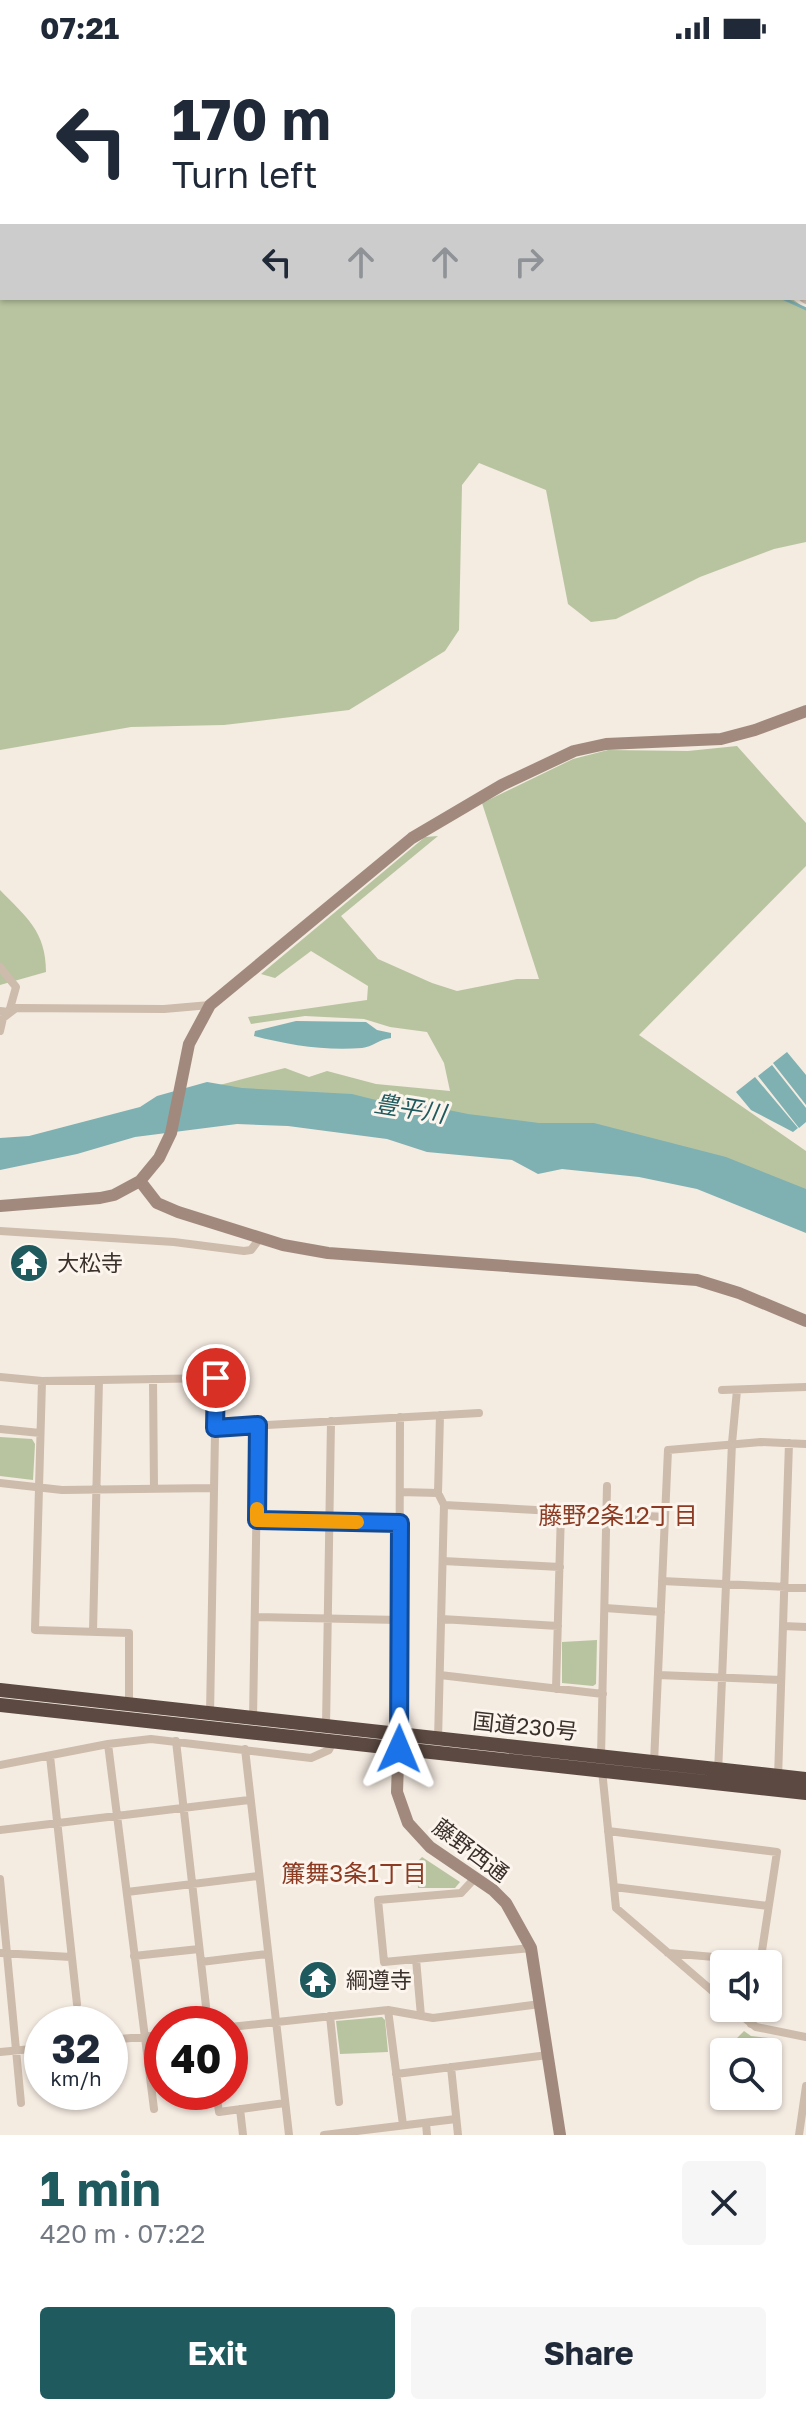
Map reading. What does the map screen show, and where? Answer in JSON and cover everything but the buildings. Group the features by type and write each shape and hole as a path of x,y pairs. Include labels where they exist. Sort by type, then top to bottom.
{"highway":[{"name":"国道230号","path":"0,1690 253,1719 399,1742 778,1783 806,1793"},
{"name":"国道230号","path":"0,1705 331,1732"},
{"name":"国道230号","path":"778,1783 806,1779"}],"street":[{"path":"0,1206 100,1198 114,1195 145,1176 171,1133 189,1044 210,1005 412,838 502,785 588,747 721,739 806,711"},
{"path":"0,967 16,987 4,1012 0,1031"},
{"path":"4,1012 16,1008 164,1009 210,1005"},
{"path":"145,1176 157,1203 283,1245 328,1253 697,1280 739,1293 806,1321"},
{"path":"0,1231 174,1242 244,1251 251,1250 260,1238"},
{"path":"0,1377 42,1381 216,1378 210,1715"},
{"path":"153,1379 154,1489"},
{"path":"93,1632 99,1380"},
{"path":"42,1381 35,1630 129,1633 129,1706"},
{"path":"722,1390 806,1387"},
{"path":"718,1776 737,1390"},
{"path":"215,1428 479,1413"},
{"path":"438,1746 444,1505 438,1493 440,1415"},
{"path":"399,1742 400,1417"},
{"path":"0,1765 151,1739 311,1758 329,1750 331,1421"},
{"path":"253,1719 258,1425"},
{"path":"0,1429 40,1433"},
{"path":"654,1769 668,1450 732,1443 806,1444"},
{"path":"778,1783 789,1443"},
{"path":"0,1483 96,1489 213,1488"},
{"path":"607,1486 602,1763 616,1908 710,1989"},
{"path":"400,1492 438,1493"},
{"path":"444,1505 665,1517"},
{"path":"556,1689 561,1511"},
{"path":"257,1520 400,1523"},
{"path":"443,1561 560,1567"},
{"path":"662,1581 806,1588"},
{"path":"605,1608 661,1612"},
{"path":"256,1617 399,1620"},
{"path":"441,1619 558,1626"},
{"path":"783,1626 806,1627"},
{"path":"440,1675 603,1694"},
{"path":"658,1675 781,1680"},
{"path":"176,1741 206,2006"},
{"name":"藤野西通","path":"399,1742 397,1792 408,1823 430,1847 506,1903 531,1948 560,2135"},
{"path":"108,1744 144,2030"},
{"path":"245,1749 289,2135"},
{"path":"50,1756 77,2004"},
{"path":"0,1830 249,1800"},
{"path":"608,1831 777,1852 762,1950"},
{"path":"127,1892 258,1876"},
{"path":"475,1878 461,1893 378,1900 384,1962 531,1948"},
{"path":"0,1879 4,1953 18,2050 21,2103"},
{"path":"614,1887 768,1906"},
{"path":"134,1956 199,1949"},
{"path":"4,1953 71,1957"},
{"path":"667,1953 710,1957"},
{"path":"201,1962 267,1954"},
{"path":"416,1959 421,2016"},
{"path":"248,2025 388,2010 433,2018 540,2004"},
{"path":"388,2010 403,2125"},
{"path":"330,2016 339,2102"},
{"path":"749,2022 756,2027 806,2037"},
{"path":"0,2052 24,2050"},
{"path":"396,2074 548,2055"},
{"path":"451,2067 458,2135"},
{"path":"799,2135 806,2086"},
{"path":"248,2108 285,2103"},
{"path":"240,2110 243,2135"},
{"path":"324,2135 384,2131 403,2125 456,2119"},
{"path":"426,2123 427,2135"}],"green space":[{"path":"0,300 794,300 806,309 806,542 774,549 700,577 616,619 591,622 568,604 546,490 479,463 462,485 459,630 445,651 349,710 224,725 131,727 0,750"},
{"path":"737,746 806,823 806,866 639,1035 806,1151 806,1194 193,1092 285,1068 309,1077 327,1071 376,1084 450,1091 444,1063 427,1032 390,1027 364,1019 305,1016 251,1024 248,1017 367,1000 368,986 311,951 275,978 261,974 425,837 438,836 341,916 378,959 457,991 517,979 539,979 482,803 573,759 608,750 688,751"},
{"path":"0,890 33,926 42,946 46,972 0,985"},
{"path":"0,1437 32,1439 35,1444 33,1480 0,1476"},
{"path":"597,1640 596,1684 562,1683 562,1642"},
{"path":"422,1857 460,1882 455,1888 418,1888 417,1862"},
{"path":"382,2017 385,2020 388,2052 340,2054 336,2021"},
{"path":"744,2031 751,2036 768,2038 737,2038"}],"water":[{"path":"296,1021 366,1022 377,1030 391,1033 391,1038 366,1047 334,1049 294,1045 254,1036 255,1031"},
{"path":"787,1052 806,1075 806,1105 773,1063"},
{"path":"772,1065 806,1108 806,1122 799,1128 758,1076"},
{"path":"755,1077 798,1128 793,1132 751,1110 736,1092"},
{"name":"豊平川","path":"207,1082 242,1088 352,1094 384,1102 414,1103 539,1123 594,1123 726,1157 806,1189 806,1233 697,1189 639,1177 562,1169 538,1174 512,1160 427,1152 387,1139 288,1126 237,1124 135,1137 77,1154 0,1170 0,1138 29,1136 140,1107 157,1096"}],"waterway":[{"path":"786,300 806,309"}],"slow traffic":[{"path":"257,1509 257,1520 357,1522"}],"place":[{"name":"大松寺","path":"29,1263"},
{"name":"綱遵寺","path":"318,1980"}],"district":[{"name":"藤野2条12丁目","path":"618,1516"},
{"name":"簾舞3条1丁目","path":"354,1874"}],"route":[{"path":"216,1378 215,1428 258,1425 257,1520 400,1523 399,1749"}]}
